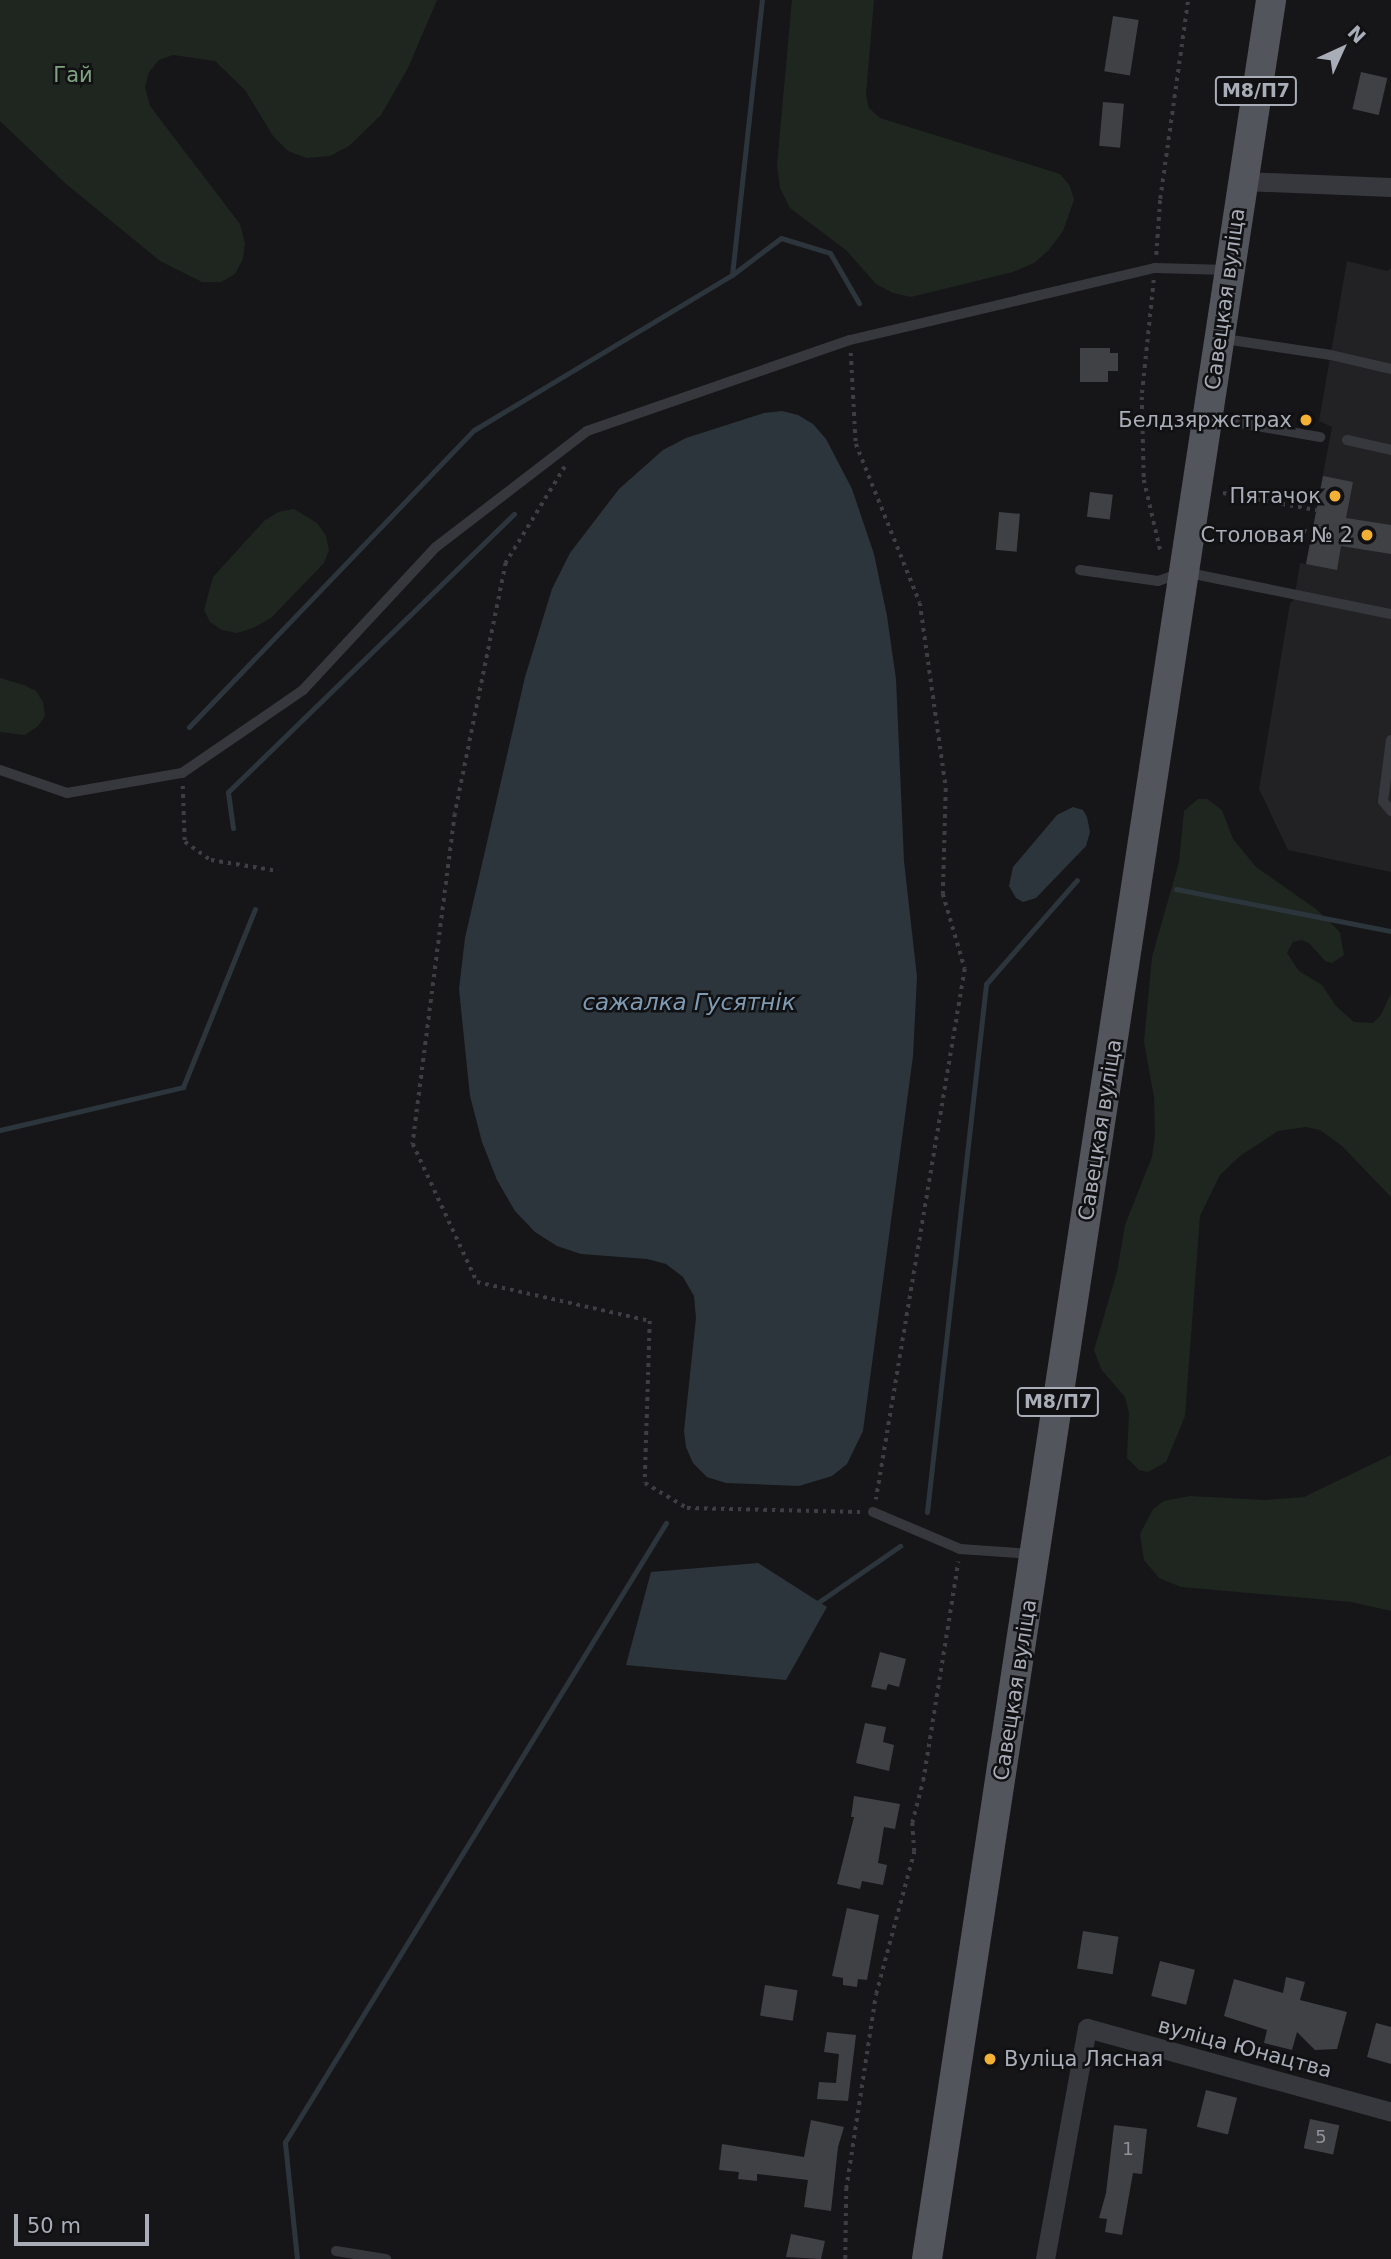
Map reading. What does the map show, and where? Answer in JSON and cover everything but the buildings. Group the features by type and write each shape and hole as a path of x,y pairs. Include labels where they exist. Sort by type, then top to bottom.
{"main road":[{"name":"Савецкая вуліца","path":"927,2259 1035,1554 1171,576 1208,417 1271,0"}],"street":[{"path":"1242,181 1391,187"},
{"name":"вуліца Юнацтва","path":"1045,2259 1087,2028 1391,2112"}],"lane":[{"path":"0,770 67,793 182,773 303,690 436,547 587,431 850,340 1155,268 1229,270"},
{"path":"1220,338 1331,355 1391,369"},
{"path":"1208,417 1320,437"},
{"path":"1347,440 1391,450"},
{"path":"1080,570 1171,576 1391,614"},
{"path":"1391,740 1383,801 1391,811"},
{"path":"873,1513 960,1549 1035,1554"},
{"path":"336,2251 386,2259"}],"path":[{"path":"1171,576 1161,549 1144,481 1142,397 1160,199 1188,0"},
{"path":"566,464 506,563 455,814 413,1144 477,1282 650,1321 645,1483 687,1508 873,1513 965,969 943,894 946,789 920,603 856,444 850,340"},
{"path":"1223,493 1316,510"},
{"path":"1303,530 1312,532"},
{"path":"182,773 185,842 211,860 278,871"},
{"path":"845,2259 846,2189 865,2056 876,1994 914,1852 912,1823 923,1780 960,1549"}],"shaded area":[{"path":"1347,261 1387,271 1391,268 1391,872 1288,850 1259,789 1290,603 1294,600 1300,563 1306,564 1332,427 1319,421"}],"green space":[{"name":"Гай","path":"0,0 437,0 408,68 381,115 349,146 330,156 307,158 288,151 273,136 245,90 215,61 173,55 159,60 149,72 145,87 150,106 240,224 245,243 243,259 235,274 221,282 202,282 160,261 65,183 0,121"},
{"path":"792,0 874,0 866,95 869,108 880,118 1060,174 1070,186 1074,200 1063,231 1049,250 1034,263 1013,272 911,297 893,293 876,284 846,250 790,208 780,188 777,165"},
{"path":"294,509 317,523 326,536 329,550 324,563 271,618 253,628 237,633 222,630 210,622 204,610 213,577 264,521 278,512"},
{"path":"0,678 36,691 43,702 45,716 38,726 25,735 0,732"},
{"path":"1198,799 1207,799 1222,810 1233,839 1256,867 1316,909 1340,932 1344,955 1332,963 1325,961 1309,943 1301,940 1293,942 1287,953 1299,971 1322,985 1336,1006 1354,1022 1373,1023 1381,1015 1391,993 1391,1197 1342,1146 1320,1130 1306,1127 1278,1131 1240,1156 1220,1175 1200,1216 1185,1416 1166,1462 1148,1472 1139,1470 1127,1458 1129,1413 1125,1397 1101,1369 1094,1350 1117,1272 1125,1225 1152,1157 1155,1136 1154,1097 1144,1042 1152,957 1179,862 1184,811"},
{"path":"1391,1455 1391,1611 1351,1602 1181,1587 1159,1578 1144,1560 1140,1534 1153,1509 1164,1501 1190,1496 1264,1500 1304,1497"}],"water":[{"name":"сажалка Гусятнік","path":"782,411 798,415 813,424 826,439 852,489 874,554 896,679 904,861 917,977 913,1056 863,1431 847,1464 832,1476 799,1486 726,1483 707,1477 693,1463 686,1447 684,1431 696,1318 694,1296 683,1277 666,1264 647,1259 581,1254 557,1246 535,1232 515,1211 497,1180 482,1142 470,1096 459,989 465,938 525,677 552,589 570,553 619,489 663,450 686,438 764,413"},
{"path":"1073,807 1083,810 1087,817 1090,832 1086,846 1036,898 1023,902 1016,898 1009,886 1013,867 1057,815"},
{"path":"758,1563 827,1607 786,1680 626,1665 651,1572"}],"waterway":[{"path":"732,275 762,0"},
{"path":"189,727 474,430 732,275 781,238 830,253 859,303"},
{"path":"233,828 228,792 514,514"},
{"path":"927,1512 986,984 1077,880"},
{"path":"1176,889 1391,931"},
{"path":"0,1130 183,1087 255,909"},
{"path":"297,2259 285,2142 666,1523"},
{"path":"813,1606 900,1546"}],"place":[{"name":"Белдзяржстрах","path":"1306,420"},
{"name":"Пятачок","path":"1335,496"},
{"name":"Столовая № 2","path":"1367,535"},
{"name":"Вуліца Лясная","path":"990,2059"}]}
